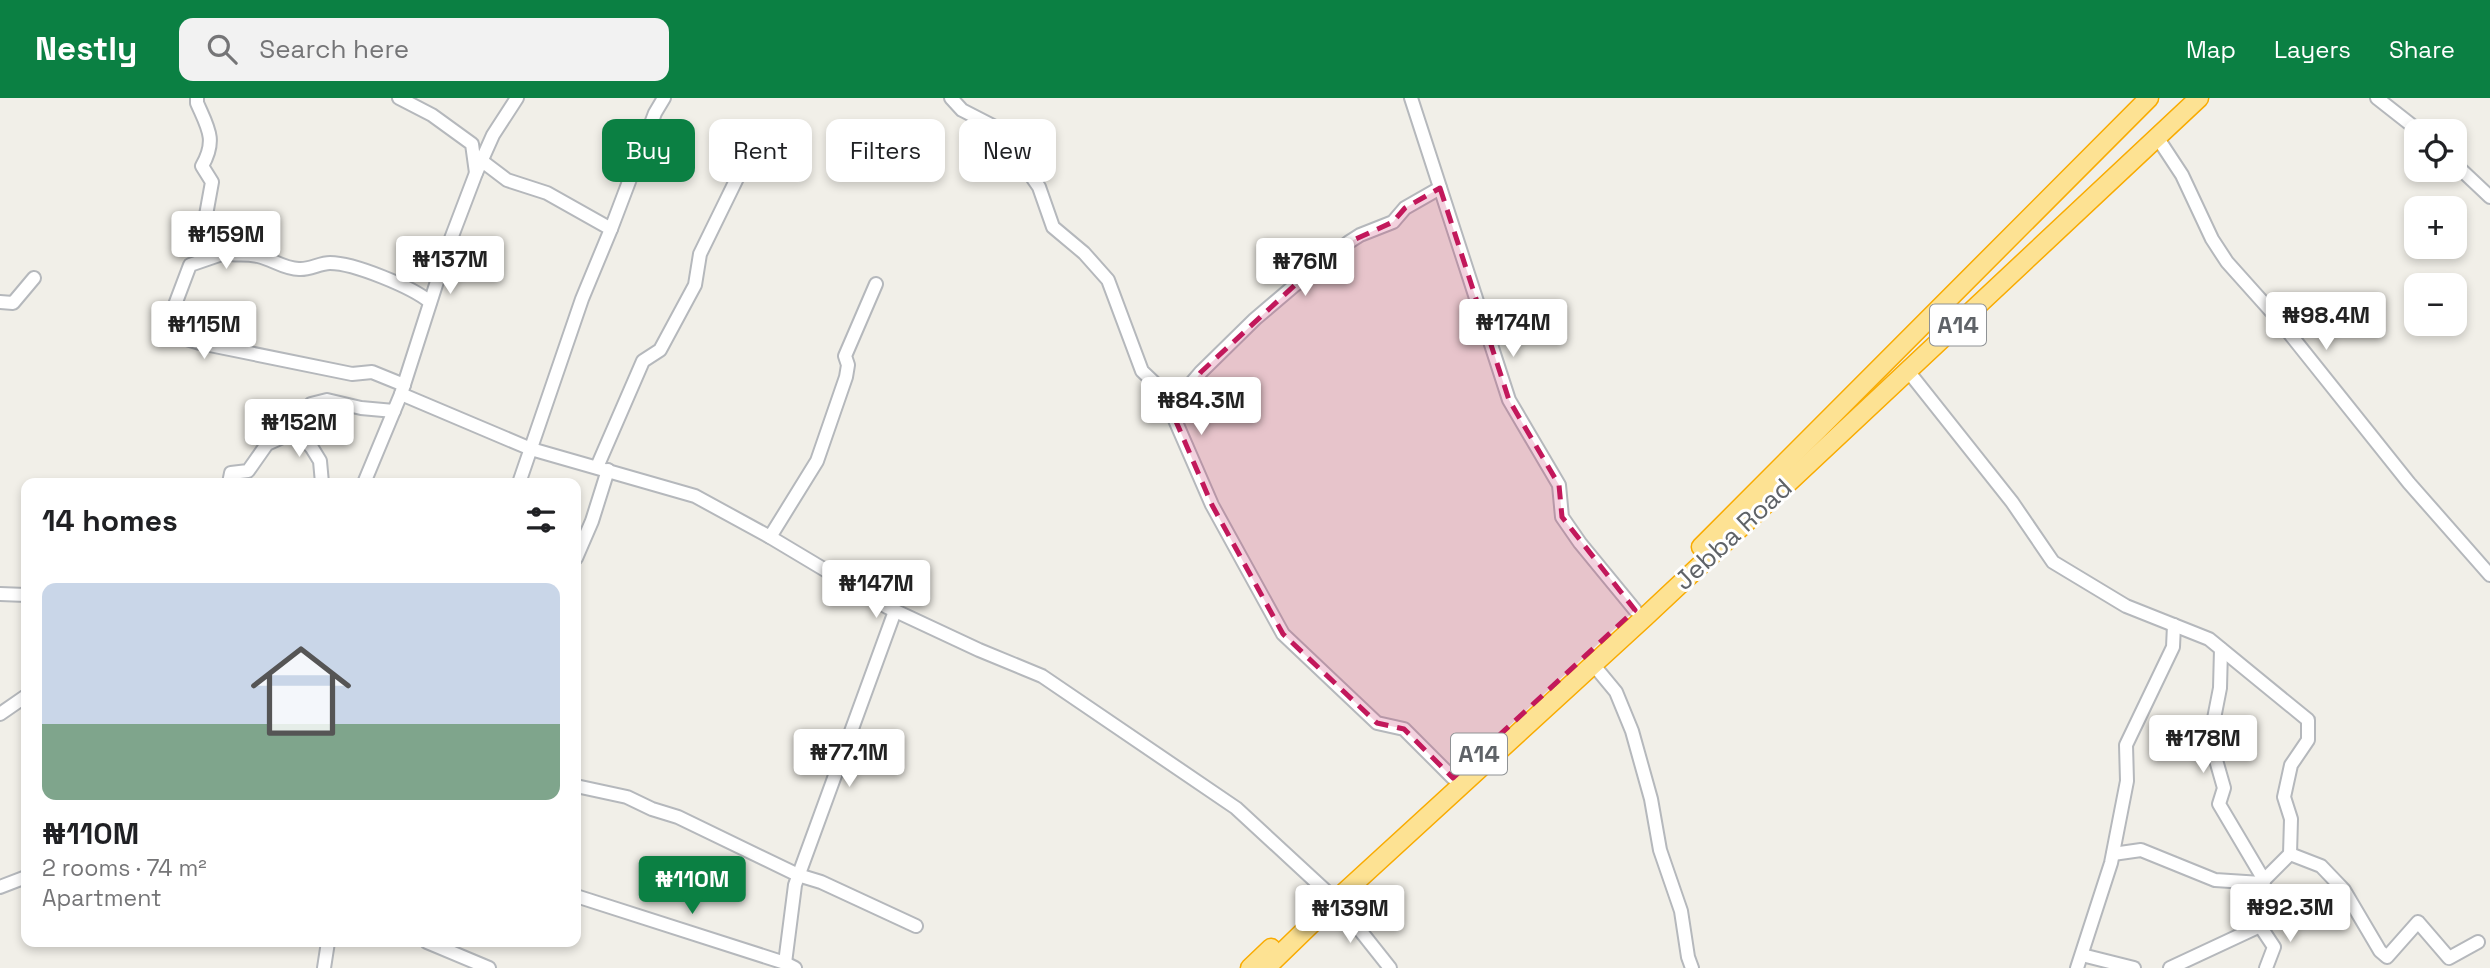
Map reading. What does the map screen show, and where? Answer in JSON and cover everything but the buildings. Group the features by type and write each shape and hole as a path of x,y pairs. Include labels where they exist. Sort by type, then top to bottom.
{"highway":[{"name":"Jebba Road","path":"1250,968 1463,785 1592,663 2148,98"},
{"name":"Jebba Road","path":"1266,968 1332,897 1453,778 1635,610 1908,371 2199,98"}],"street":[{"path":"197,98 211,133 210,153 202,166 212,182 206,215 207,244 222,254"},
{"path":"399,98 432,115 472,145 476,173"},
{"path":"366,478 402,389 449,244 476,173 493,135 517,98"},
{"path":"521,478 582,299 655,113 664,98"},
{"path":"951,98 962,110 999,129 1040,187 1053,227 1084,253 1108,280 1142,371 1162,390 1212,505 1283,634 1377,723 1404,729 1453,778"},
{"path":"1411,98 1509,400 1559,485 1562,517 1635,610"},
{"path":"2377,98 2404,119"},
{"path":"2157,137 2182,175 2212,239 2227,262 2278,319 2409,483 2490,575"},
{"path":"482,160 507,180 547,193 611,229"},
{"path":"2467,175 2490,197"},
{"path":"581,546 592,521 602,468 643,361 660,350 695,285 700,254 735,182"},
{"path":"1172,412 1183,393 1201,372 1255,319 1295,285 1349,242 1393,222 1405,208 1440,188"},
{"path":"430,302 418,292 373,273 331,262 299,270 258,256 222,254 190,265 173,310 161,331 200,344 352,374 372,372 402,389 531,449 695,496 895,611 1042,676 1236,808 1332,897 1390,968"},
{"path":"0,302 13,303 34,278"},
{"path":"770,537 817,461 846,377 848,365 845,356 876,284"},
{"path":"1908,371 2012,502 2053,562 2126,606 2210,639 2308,720 2308,740 2291,765 2284,797 2291,819 2290,854 2261,883 2215,880 2141,850 2113,854"},
{"path":"230,478 231,473 248,471 267,444 287,435 311,404 327,400 361,408 394,411"},
{"path":"293,426 320,461 322,478"},
{"path":"0,594 21,595"},
{"path":"581,899 790,965 795,885 895,611"},
{"path":"2077,968 2113,854 2127,781 2126,745 2173,647 2174,625"},
{"path":"2221,649 2220,688 2210,738 2224,788 2219,804 2264,880 2260,926 2274,947 2266,968"},
{"path":"1592,663 1616,692 1632,731 1651,799 1660,850 1681,911 1692,968"},
{"path":"0,715 21,700"},
{"path":"581,787 627,797 678,817 798,875 821,882 915,926"},
{"path":"2290,854 2322,866 2344,890 2380,951 2387,957 2418,922 2449,958 2478,942"},
{"path":"0,887 21,879"},
{"path":"2170,968 2260,926"},
{"path":"324,968 327,947"},
{"path":"439,947 489,968"},
{"path":"2082,955 2134,968"}],"highlighted area":[{"path":"1440,188 1509,400 1559,485 1562,517 1635,610 1453,778 1404,729 1377,723 1283,634 1212,505 1172,412 1201,372 1295,285 1349,242 1393,222 1405,208"}]}
